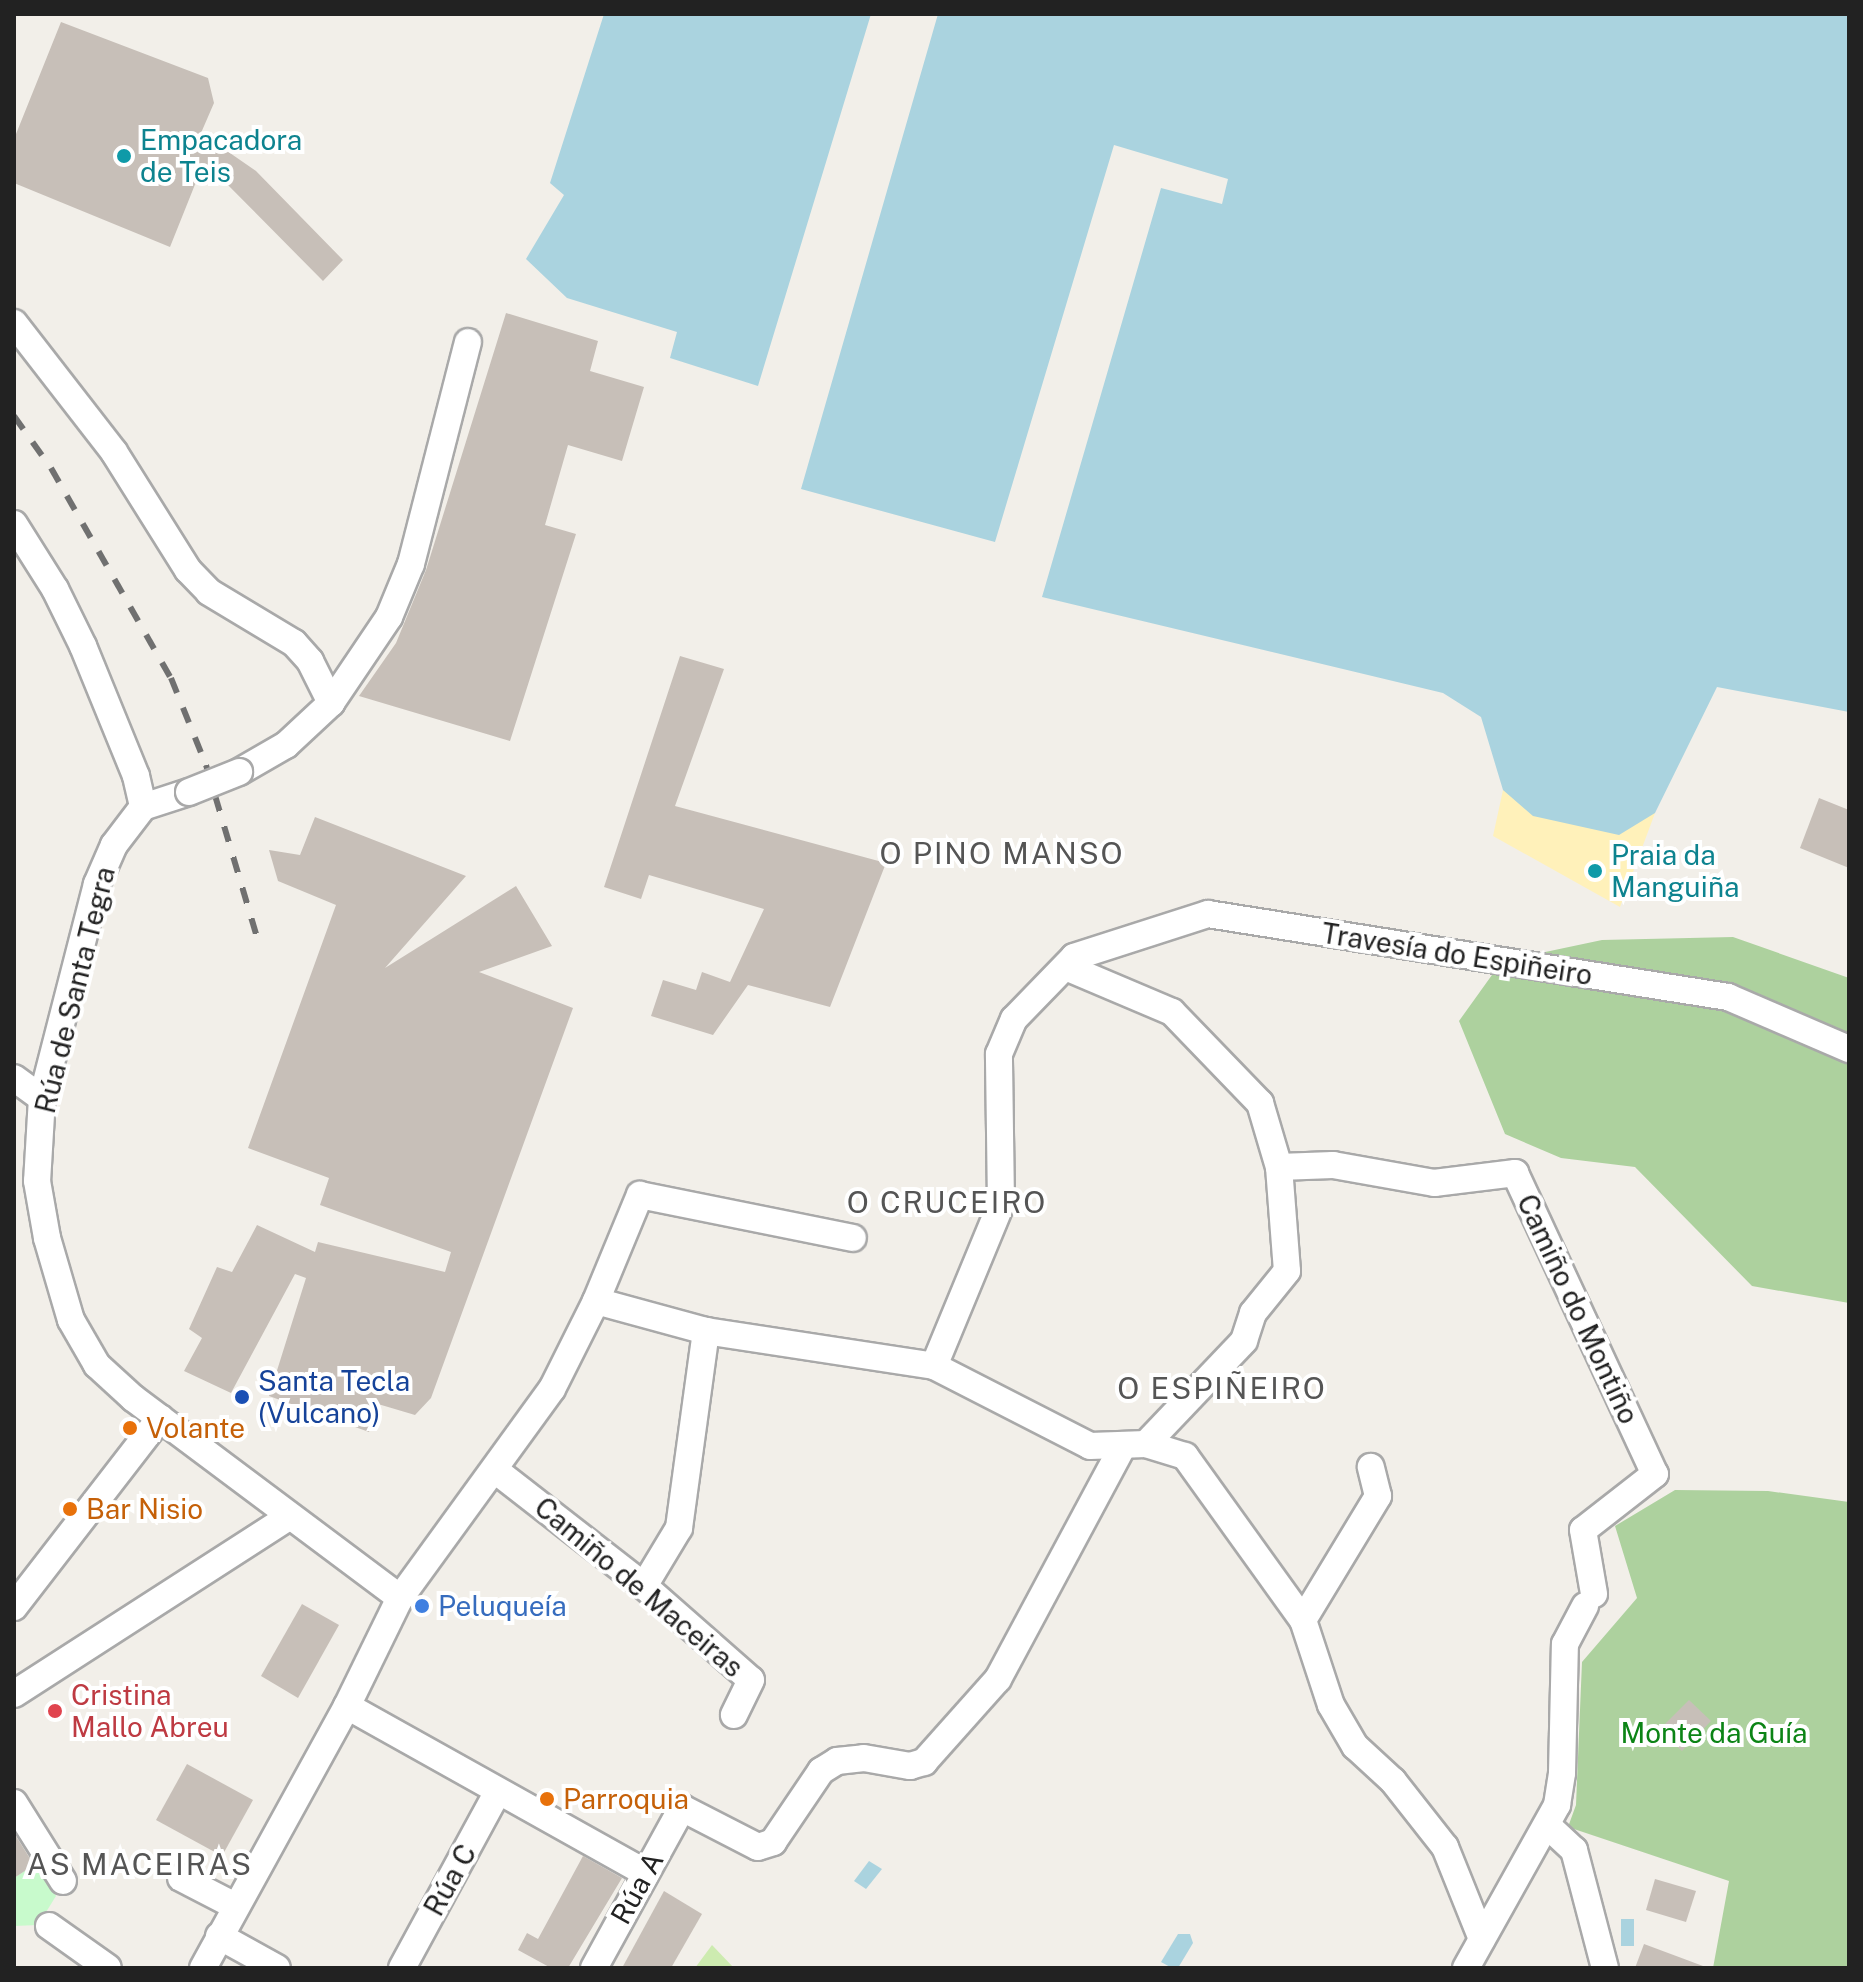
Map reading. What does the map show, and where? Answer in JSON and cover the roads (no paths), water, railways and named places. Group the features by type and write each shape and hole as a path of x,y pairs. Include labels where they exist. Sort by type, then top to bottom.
{"street":[{"path":"14,323 114,452 188,570 209,592 294,643 310,661 331,703"},
{"path":"14,524 55,589 83,646 136,776 143,807 239,772 286,745 331,703 366,657 411,564 468,342"},
{"name":"Rúa de Santa Tegra","path":"143,807 114,845 97,884 42,1098 37,1181 47,1238 71,1320 97,1365 160,1418 400,1598"},
{"name":"Travesía do Espiñeiro","path":"934,1366 1001,1204 999,1054 1014,1019 1074,957 1208,914 1728,997 1849,1049"},
{"path":"1066,967 1172,1012 1260,1103 1279,1167 1287,1271 1253,1313 1244,1341 1134,1446"},
{"path":"14,1078 42,1098"},
{"name":"Camiño do Montiño","path":"1279,1167 1333,1165 1434,1183 1515,1173 1655,1474 1583,1530 1590,1600 1565,1644 1562,1773 1547,1825"},
{"path":"203,1968 347,1706 400,1598 552,1389 596,1301 640,1195 853,1238"},
{"path":"596,1301 706,1331 934,1366 1090,1446 1134,1446 1185,1456 1303,1620 1331,1705 1355,1746 1393,1781 1445,1847 1482,1939"},
{"path":"644,1586 679,1528 706,1331"},
{"path":"14,1607 22,1576 160,1418"},
{"name":"Rúa A","path":"594,1968 644,1872 682,1808 758,1847 773,1842 821,1771 837,1761 864,1758 910,1766 924,1762 998,1679 1134,1446"},
{"path":"1303,1620 1378,1496 1371,1467"},
{"name":"Camiño de Maceiras","path":"495,1470 644,1586 751,1680 734,1715"},
{"path":"14,1694 290,1516"},
{"path":"347,1706 497,1793 644,1872"},
{"name":"Rúa C","path":"402,1968 497,1793"},
{"path":"14,1803 63,1881"},
{"path":"1466,1968 1547,1825 1574,1850 1605,1968"},
{"path":"181,1878 235,1906"},
{"path":"49,1926 108,1968"},
{"path":"219,1936 277,1968"}],"water":[{"path":"604,14 871,14 758,386 670,358 677,332 567,298 526,259 564,195 550,183"},
{"path":"938,14 1849,14 1849,712 1717,687 1655,813 1619,835 1533,816 1503,790 1481,717 1443,693 1042,597 1161,188 1222,204 1228,179 1114,145 995,542 801,489"},
{"path":"869,1861 882,1869 866,1889 854,1881"},
{"path":"1621,1919 1634,1919 1634,1946 1621,1946"},
{"path":"1178,1934 1190,1934 1193,1943 1178,1968 1172,1968 1161,1962"}],"railway":[{"path":"14,416 51,468 171,678 206,765 259,944"}],"place":[{"name":"Empacadora de Teis","path":"124,156"},
{"name":"Praia da Manguiña","path":"1595,871"},
{"name":"Santa Tecla (Vulcano)","path":"242,1397"},
{"name":"Volante","path":"130,1428"},
{"name":"Bar Nisio","path":"70,1509"},
{"name":"Peluqueía","path":"422,1606"},
{"name":"Cristina Mallo Abreu","path":"55,1711"},
{"name":"Parroquia","path":"547,1799"}],"district":[{"name":"O PINO MANSO","path":"1002,853"},
{"name":"O CRUCEIRO","path":"947,1202"},
{"name":"O ESPIÑEIRO","path":"1222,1388"},
{"name":"AS MACEIRAS","path":"140,1864"}],"park label":[{"name":"Monte da Guía","path":"1714,1733"}]}
